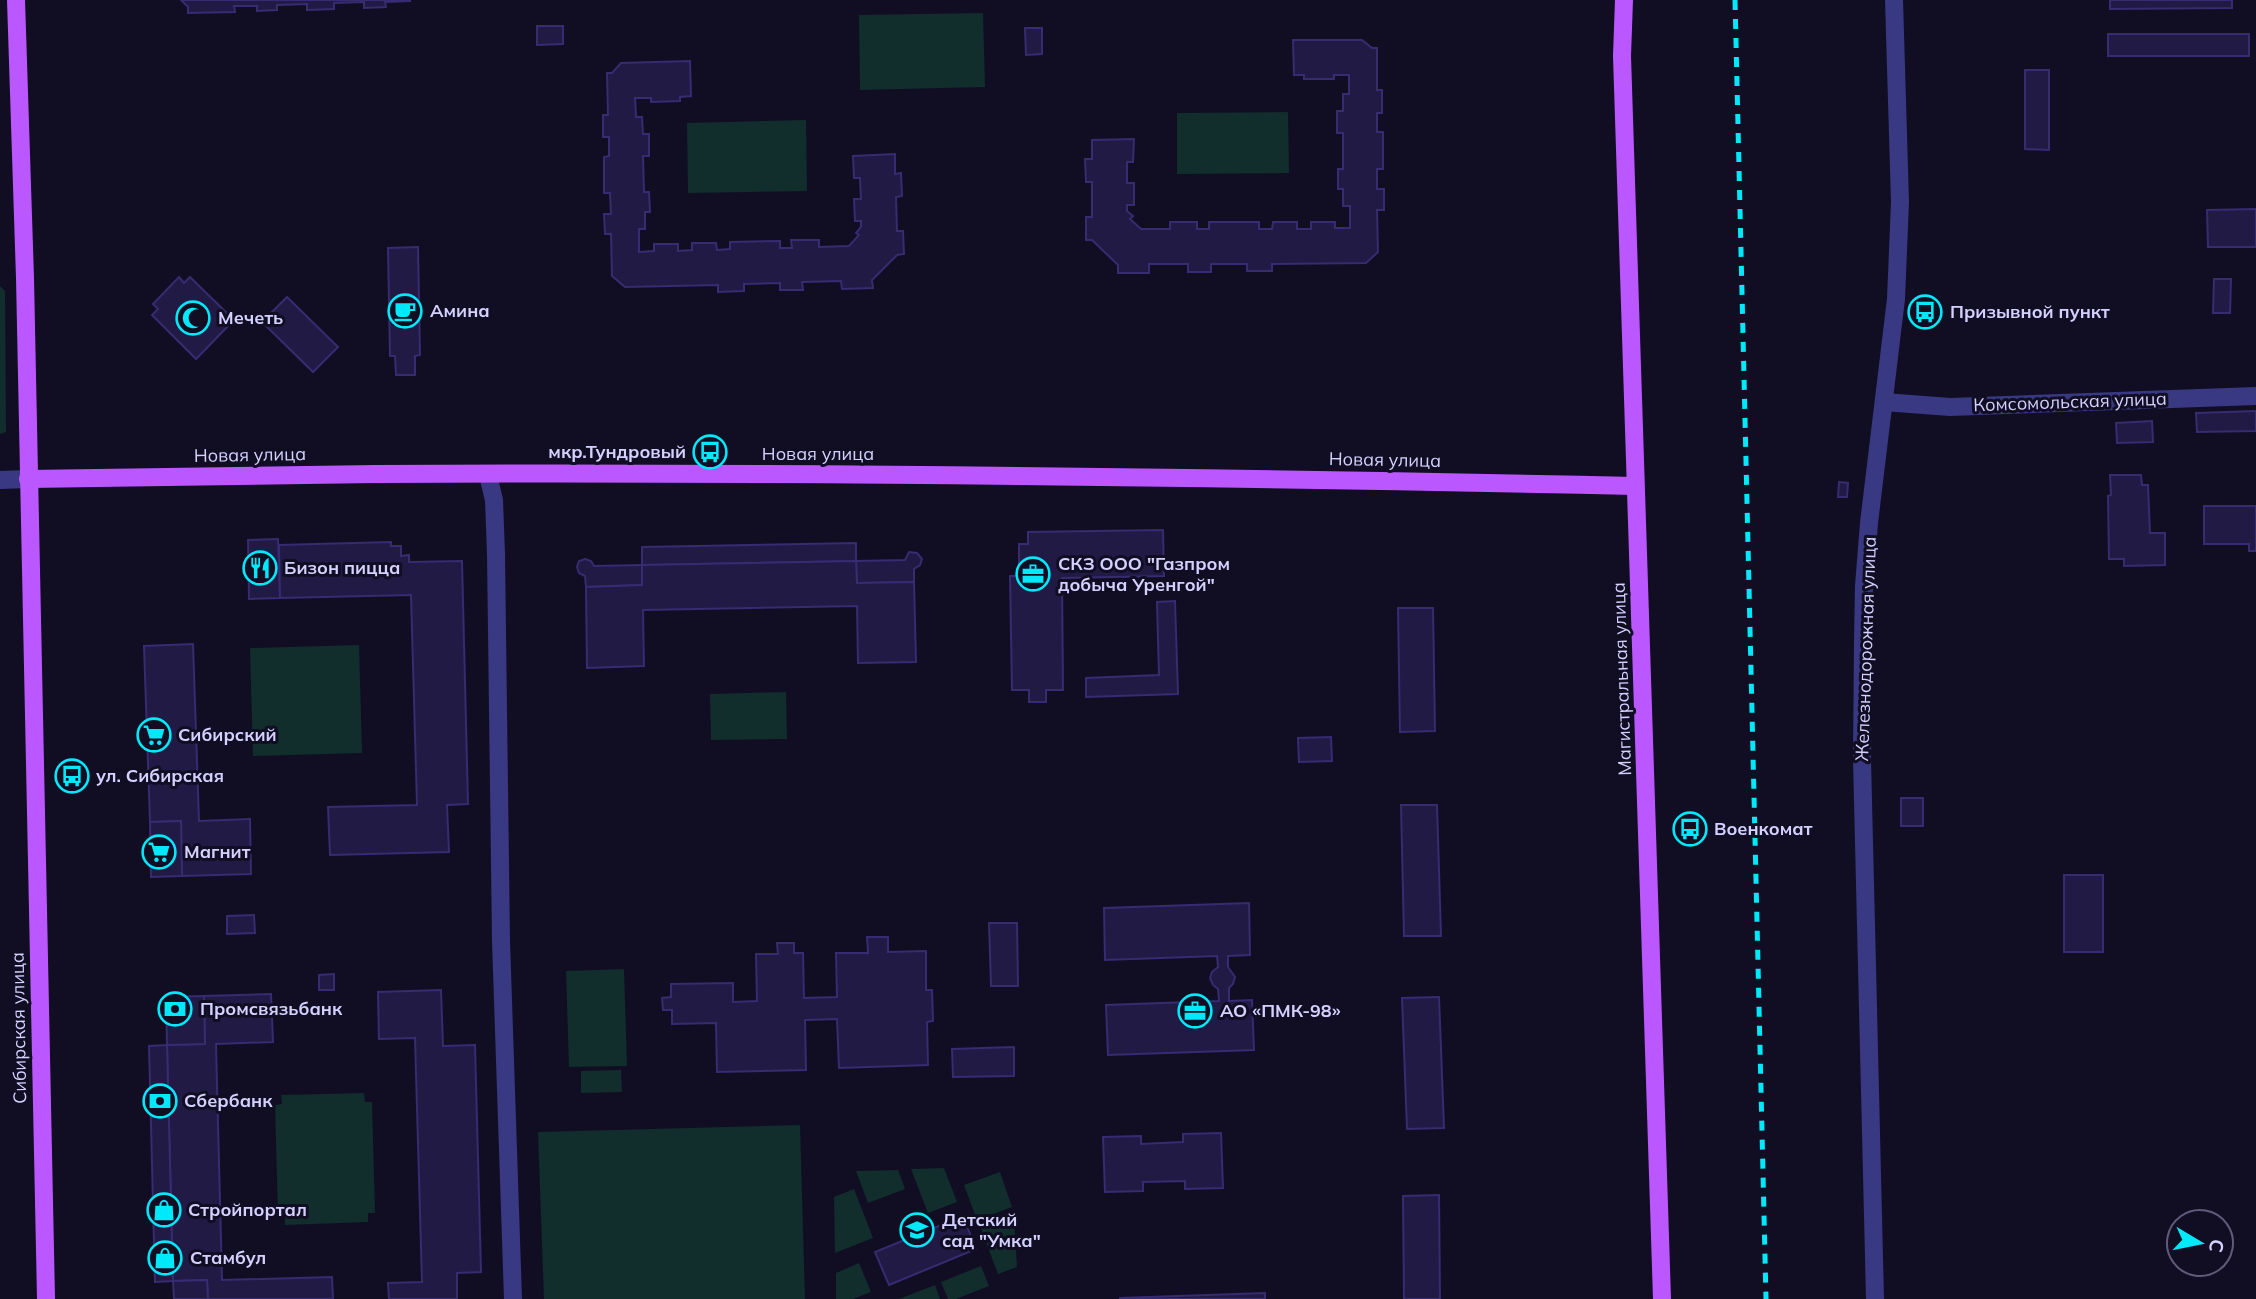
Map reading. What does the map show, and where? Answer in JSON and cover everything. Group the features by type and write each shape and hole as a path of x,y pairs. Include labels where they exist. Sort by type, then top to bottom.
{"main road":[{"name":"Сибирская улица","path":"16,0 25,292 46,1299"},
{"name":"Магистральная улица","path":"1618,0 1651,870 1662,1299"},
{"name":"Магистральная улица","path":"1622,57 1624,0"},
{"name":"Новая улица","path":"28,479 488,475 950,476 1635,486"}],"street":[{"name":"Железнодорожная улица","path":"1875,1299 1862,759 1863,668 1865,573 1896,299 1900,202 1894,0"},
{"name":"Комсомольская улица","path":"1884,402 1950,407 2256,396"},
{"path":"488,475 494,500 496,554 501,942 513,1299"},
{"name":"Новая улица","path":"0,480 28,479"}],"green space":[{"path":"983,13 985,87 860,90 859,15"},
{"path":"1288,112 1289,173 1177,174 1177,113"},
{"path":"806,120 807,191 688,193 687,123"},
{"path":"0,286 5,291 6,432 0,434"},
{"path":"359,645 362,753 253,756 250,648"},
{"path":"786,692 787,739 711,740 710,694"},
{"path":"624,969 627,1066 569,1067 566,971"},
{"path":"621,1070 622,1092 581,1093 581,1071"},
{"path":"364,1093 365,1102 372,1102 375,1213 368,1213 368,1222 285,1225 285,1216 278,1216 275,1105 282,1104 281,1095"},
{"path":"800,1125 805,1299 544,1299 538,1132"},
{"path":"944,1168 957,1202 928,1213 911,1169"},
{"path":"898,1170 905,1189 868,1203 856,1171"},
{"path":"1000,1172 1012,1207 977,1220 964,1185"},
{"path":"854,1189 873,1238 835,1253 834,1197"},
{"path":"1014,1217 1017,1267 998,1274 981,1229"},
{"path":"859,1263 871,1292 853,1299 836,1299 836,1273"},
{"path":"981,1266 989,1286 956,1299 948,1299 941,1282"},
{"path":"935,1285 940,1299 899,1299"}],"building":[{"path":"181,0 410,1 385,2 386,7 364,8 364,2 334,3 334,9 307,10 307,4 277,5 277,10 257,11 257,6 234,6 235,12 188,13 188,7"},
{"path":"2110,0 2232,0 2232,8 2110,9"},
{"path":"537,26 563,26 563,44 537,45"},
{"path":"1025,28 1042,28 1042,54 1026,55"},
{"path":"2108,34 2249,34 2249,56 2108,56"},
{"path":"1293,40 1362,40 1372,48 1377,48 1377,90 1382,90 1382,113 1377,113 1377,132 1383,132 1383,169 1377,169 1377,189 1384,189 1384,210 1377,210 1378,252 1366,263 1272,264 1272,271 1247,271 1247,264 1211,264 1211,272 1188,272 1188,264 1149,264 1149,273 1118,273 1118,265 1092,240 1086,240 1086,217 1092,217 1092,182 1086,182 1085,159 1092,159 1092,140 1134,139 1133,162 1127,162 1127,183 1134,183 1134,205 1127,205 1127,211 1133,216 1130,219 1141,229 1170,229 1170,222 1197,222 1197,229 1209,229 1209,222 1259,222 1259,229 1272,229 1273,222 1297,222 1297,229 1311,229 1311,222 1335,222 1335,228 1350,228 1350,206 1343,206 1343,189 1338,189 1338,169 1343,169 1343,133 1337,133 1337,111 1343,111 1343,94 1349,94 1349,75 1334,75 1334,79 1304,79 1304,75 1294,75"},
{"path":"690,61 691,96 680,97 680,101 651,102 651,98 635,98 636,117 642,117 643,134 649,134 649,156 643,156 644,192 649,192 650,212 645,212 645,229 639,229 639,252 654,251 654,244 678,244 678,251 692,250 692,243 716,243 717,250 730,249 730,242 780,241 780,248 792,248 791,240 819,240 819,247 849,246 859,235 856,233 861,227 861,221 855,221 854,199 861,199 860,178 854,178 853,156 895,154 895,174 901,173 902,196 896,197 897,231 903,231 904,254 897,255 872,280 873,288 842,289 841,281 802,282 803,290 780,290 780,283 744,284 744,291 718,292 718,285 625,287 612,276 611,234 605,234 604,214 611,214 610,193 604,193 604,157 609,156 609,137 603,137 603,115 608,115 607,73 612,73 621,63"},
{"path":"2025,70 2049,70 2049,150 2025,149"},
{"path":"2256,209 2256,247 2208,247 2207,210"},
{"path":"418,247 420,355 415,356 415,375 396,375 395,356 390,356 388,248"},
{"name":"Мечеть","path":"179,277 184,283 190,277 234,320 196,359 152,315 158,309 153,304"},
{"path":"2214,279 2231,279 2230,313 2213,313"},
{"path":"287,297 338,347 313,372 262,322"},
{"path":"1922,304 1931,304 1929,319 1920,318"},
{"path":"2256,411 2256,431 2197,432 2196,413"},
{"path":"2152,421 2153,442 2117,443 2116,423"},
{"path":"2110,475 2141,475 2142,485 2148,485 2150,533 2165,533 2165,565 2124,566 2124,559 2109,559"},
{"path":"1839,482 1848,483 1847,497 1838,497"},
{"path":"2204,506 2256,506 2256,551 2249,551 2249,544 2204,544"},
{"path":"1163,530 1164,576 1062,578 1063,690 1046,690 1046,702 1029,702 1029,690 1012,690 1010,576 1019,576 1019,544 1028,544 1028,532"},
{"path":"278,539 280,598 249,599 248,540"},
{"path":"391,542 391,546 401,546 401,556 409,555 409,562 462,561 468,804 447,805 449,852 330,855 328,807 417,805 411,595 280,598 279,545"},
{"path":"856,543 856,561 642,565 642,547"},
{"path":"909,552 917,553 922,559 920,565 914,569 914,582 857,583 856,561 905,560"},
{"path":"579,561 591,561 594,566 642,565 642,585 586,587 585,576 579,573 577,567"},
{"path":"856,561 857,583 914,582 916,662 858,663 857,606 643,610 644,666 587,668 586,587 642,585 642,565"},
{"path":"1175,601 1178,694 1086,697 1086,678 1159,675 1157,602"},
{"path":"1398,608 1433,608 1435,731 1400,732"},
{"path":"193,644 199,821 250,819 251,874 182,876 181,821 150,822 144,646"},
{"path":"1331,737 1332,761 1299,762 1298,738"},
{"path":"1901,798 1923,798 1923,826 1901,826"},
{"path":"1401,805 1437,805 1441,936 1404,936"},
{"path":"181,821 182,876 151,877 150,822"},
{"path":"2064,875 2103,875 2103,952 2064,952"},
{"path":"1249,903 1250,955 1228,956 1228,967 1235,977 1229,988 1229,1001 1252,1000 1254,1050 1108,1055 1106,1005 1219,1001 1218,989 1210,978 1218,967 1217,956 1105,960 1104,908"},
{"path":"254,915 255,933 227,934 227,916"},
{"path":"989,923 1017,923 1018,986 991,986"},
{"path":"867,937 888,937 888,952 926,951 926,990 932,990 933,1021 927,1022 928,1065 839,1068 837,1019 805,1020 806,1070 717,1072 716,1023 672,1024 672,1010 663,1010 662,998 671,997 671,984 733,983 733,1002 757,1001 756,954 778,954 777,943 794,943 794,953 803,953 804,998 837,997 836,953 868,953"},
{"path":"334,974 334,990 319,990 319,975"},
{"path":"441,990 443,1046 475,1045 481,1272 457,1273 457,1299 389,1299 388,1283 422,1282 415,1038 379,1039 378,992"},
{"path":"271,994 273,1042 216,1044 222,1280 332,1277 333,1299 208,1299 207,1280 173,1281 167,1045 205,1044 204,996"},
{"path":"204,996 205,1044 167,1045 166,997"},
{"path":"1439,997 1444,1128 1407,1129 1402,998"},
{"path":"167,1045 173,1281 155,1282 149,1046"},
{"path":"1014,1047 1014,1076 953,1077 952,1049"},
{"path":"1221,1133 1223,1188 1185,1189 1185,1181 1143,1182 1143,1191 1105,1192 1103,1137 1141,1136 1141,1144 1183,1142 1183,1134"},
{"path":"1439,1195 1440,1299 1404,1299 1403,1196"},
{"path":"963,1216 976,1249 889,1285 875,1252"},
{"path":"207,1280 208,1299 174,1299 173,1281"},
{"path":"1265,1293 1265,1299 1120,1299 1120,1298"}],"railway":[{"path":"1735,0 1766,1299"}],"place":[{"name":"Амина","path":"405,311"},
{"name":"Призывной пункт","path":"1925,312"},
{"name":"Мечеть","path":"193,318"},
{"name":"мкр.Тундровый","path":"710,452"},
{"name":"Бизон пицца","path":"260,568"},
{"name":"СКЗ ООО \"Газпром добыча Уренгой\"","path":"1033,574"},
{"name":"Сибирский","path":"154,735"},
{"name":"ул. Сибирская","path":"72,776"},
{"name":"Военкомат","path":"1690,829"},
{"name":"Магнит","path":"159,852"},
{"name":"Промсвязьбанк","path":"175,1009"},
{"name":"АО «ПМК-98»","path":"1195,1011"},
{"name":"Сбербанк","path":"160,1101"},
{"name":"Стройпортал","path":"164,1210"},
{"name":"Детский сад \"Умка\"","path":"917,1230"},
{"name":"Стамбул","path":"165,1258"}]}
